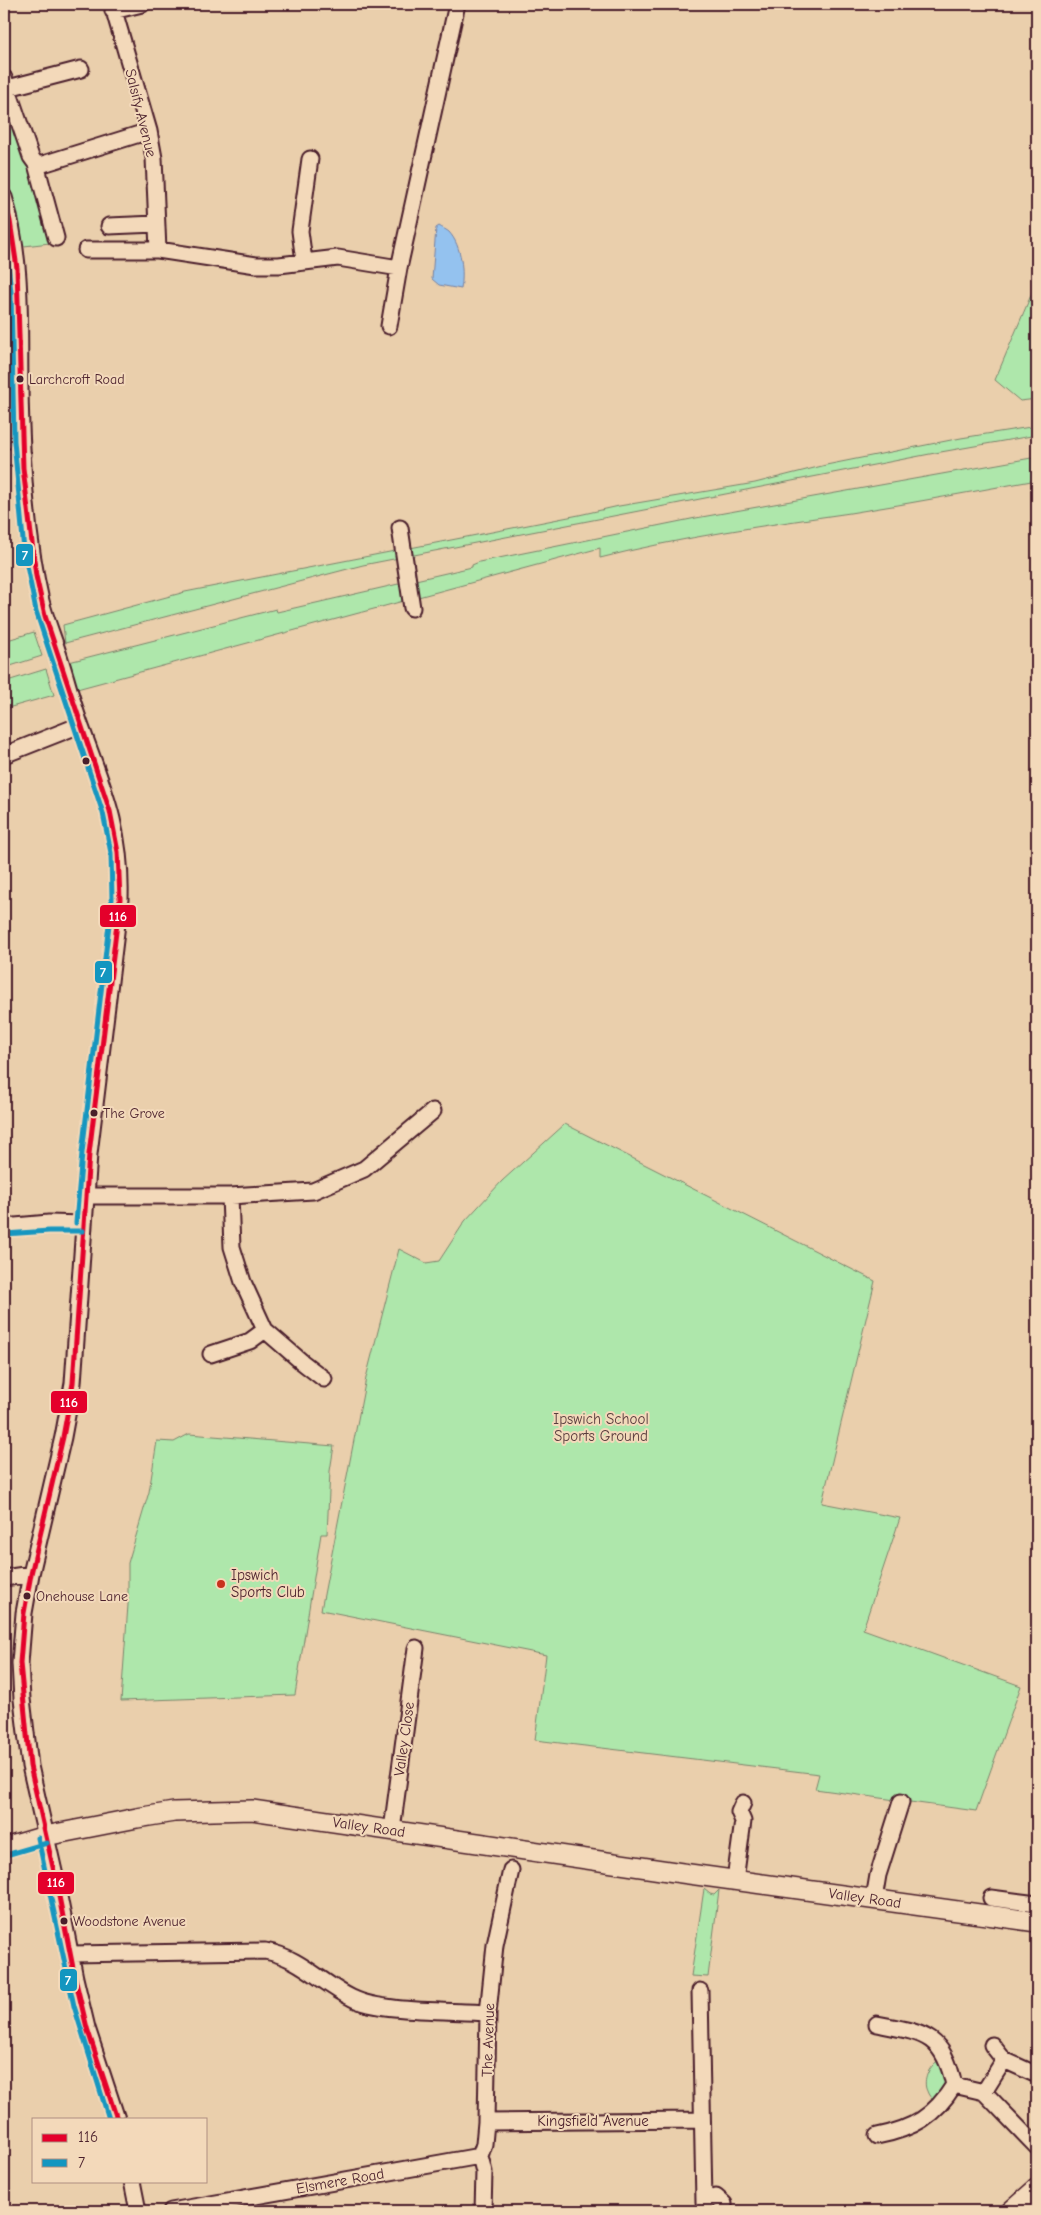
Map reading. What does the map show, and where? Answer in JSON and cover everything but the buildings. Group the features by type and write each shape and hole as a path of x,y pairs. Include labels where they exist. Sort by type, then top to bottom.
{"main road":[{"name":"Valley Road","path":"4,1848 45,1836 137,1818 218,1810 252,1810 735,1880 874,1898 995,1904 1037,1922"},
{"path":"1011,2211 1037,2188"}],"street":[{"path":"112,7 142,4"},
{"path":"389,326 399,268 457,4"},
{"name":"Salsify Avenue","path":"112,7 149,131 155,173 158,250"},
{"path":"56,238 36,164 31,157 6,83 81,69"},
{"path":"36,164 43,164 149,131"},
{"path":"304,261 300,230 310,159"},
{"path":"4,196 12,228 20,283 20,388 23,455 33,553 47,622 114,822 121,875 119,908 88,1154 77,1349 73,1383 63,1437 31,1574 21,1641 22,1690 30,1766 87,2028 117,2118"},
{"path":"109,226 156,224"},
{"path":"86,250 158,250 256,265 279,265 338,258 399,268"},
{"path":"4,458 23,455"},
{"path":"400,528 412,608"},
{"path":"4,754 80,725"},
{"path":"85,1196 230,1196 312,1191 364,1169 433,1111"},
{"path":"230,1196 232,1247 250,1298 265,1330 324,1379"},
{"path":"4,1227 50,1223 83,1224"},
{"path":"211,1354 250,1341 265,1330"},
{"path":"4,1578 31,1574"},
{"name":"Valley Close","path":"392,1830 416,1648"},
{"path":"874,1898 878,1875 901,1802"},
{"path":"735,1880 743,1821 737,1808"},
{"name":"The Avenue","path":"483,2211 484,2172 480,2156 484,2144 486,2122 488,2013 495,1945 511,1870"},
{"name":"Valley Road","path":"995,1904 1037,1904"},
{"path":"70,1954 265,1951 284,1956 303,1965 352,1998 366,2003 488,2013"},
{"path":"700,1991 704,2207"},
{"path":"876,2024 914,2031 932,2040 947,2058 954,2085"},
{"path":"992,2045 1004,2060 1037,2075"},
{"path":"984,2092 1004,2060"},
{"path":"954,2085 984,2092 1037,2147"},
{"path":"874,2138 902,2130 922,2121 936,2110 954,2085"},
{"name":"Kingsfield Avenue","path":"486,2122 701,2120"},
{"name":"Elsmere Road","path":"171,2211 480,2156"},
{"path":"132,2182 138,2211"},
{"path":"704,2207 709,2197 720,2198 724,2204 724,2211"}],"green space":[{"path":"4,89 33,170 50,243 24,246 4,172"},
{"path":"1037,281 1037,399 1020,401 995,380"},
{"path":"4,411 15,411 14,434 4,449"},
{"path":"1037,426 1037,435 935,453 363,565 65,643 63,625 185,592 619,506 755,483 826,465 961,438"},
{"path":"1037,457 1037,480 693,538 600,558 600,548 77,689 69,662 276,609 277,612 472,567 472,565 479,562 696,518"},
{"path":"34,632 42,656 4,668 4,641"},
{"path":"46,669 54,695 4,709 4,682"},
{"name":"Ipswich School Sports Ground","path":"565,1124 875,1281 822,1503 900,1518 863,1629 1021,1686 976,1811 815,1789 819,1774 535,1740 546,1655 321,1610 366,1378 399,1249 426,1263 439,1261 465,1221 502,1181"},
{"name":"Ipswich Sports Club","path":"189,1434 334,1446 330,1471 327,1534 321,1534 295,1695 121,1701 128,1605 128,1563 149,1492 157,1441 174,1442"},
{"path":"704,1889 714,1895 719,1890 708,1977 691,1976"},
{"path":"938,2061 942,2061 947,2084 934,2102 925,2083 929,2070"}],"water":[{"path":"439,226 449,232 457,245 462,268 461,289 439,285 432,279 436,228"}],"transit line":[{"name":"116","path":"4,197 10,221 17,268 23,468 36,576 45,616 110,811 118,852 120,899 89,1154 73,1383 63,1437 31,1574 24,1613 20,1663 30,1766 55,1876 75,1978 87,2028 117,2118"},
{"name":"7","path":"4,228 11,292 14,441 24,551 36,611 103,813 111,853 112,899 82,1153 76,1223"},
{"name":"7","path":"5,1234 83,1231"},
{"name":"7","path":"38,1838 74,2006 109,2118"},
{"name":"7","path":"6,1855 47,1843"}],"place":[{"name":"Larchcroft Road","path":"20,379"},
{"name":"The Grove","path":"94,1113"},
{"name":"Ipswich Sports Club","path":"221,1584"},
{"name":"Onehouse Lane","path":"27,1596"},
{"name":"Woodstone Avenue","path":"64,1921"}]}
